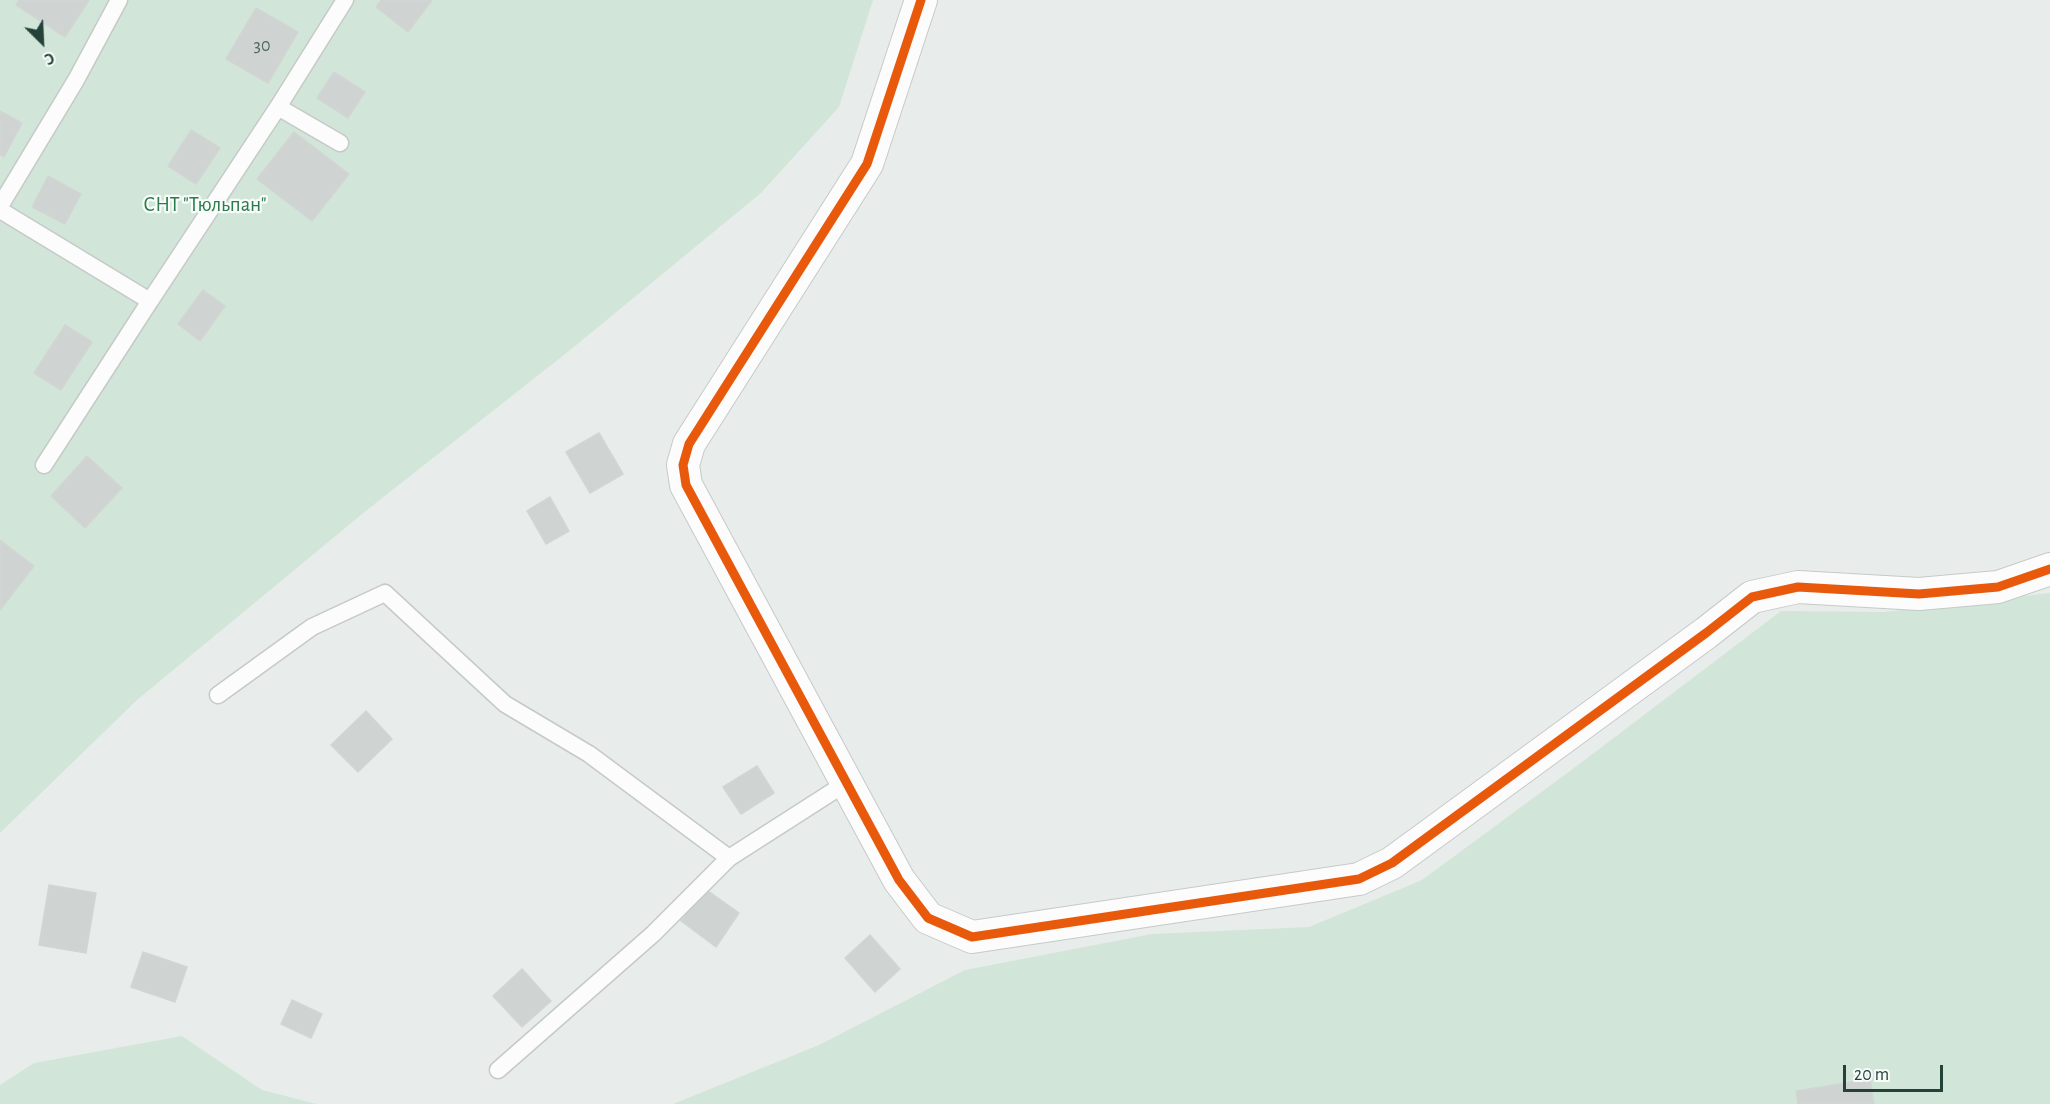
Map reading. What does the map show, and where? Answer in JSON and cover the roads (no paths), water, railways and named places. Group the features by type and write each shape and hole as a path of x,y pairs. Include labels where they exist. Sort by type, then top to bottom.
{"street":[{"path":"921,0 867,164 689,444 683,465 686,485 846,783 899,880 928,918 972,937 1359,879 1392,863 1752,597 1798,587 1919,594 1998,587 2050,569"}],"lane":[{"path":"0,206 76,80 119,0"},
{"path":"44,465 278,107 345,0"},
{"path":"278,107 340,143"},
{"path":"0,210 150,301"},
{"path":"218,695 312,627 385,593 505,704 589,754 729,858"},
{"path":"498,1070 653,934 729,858 846,783"}],"park label":[{"name":"СНТ \"Тюльпан\"","path":"205,205"}]}
